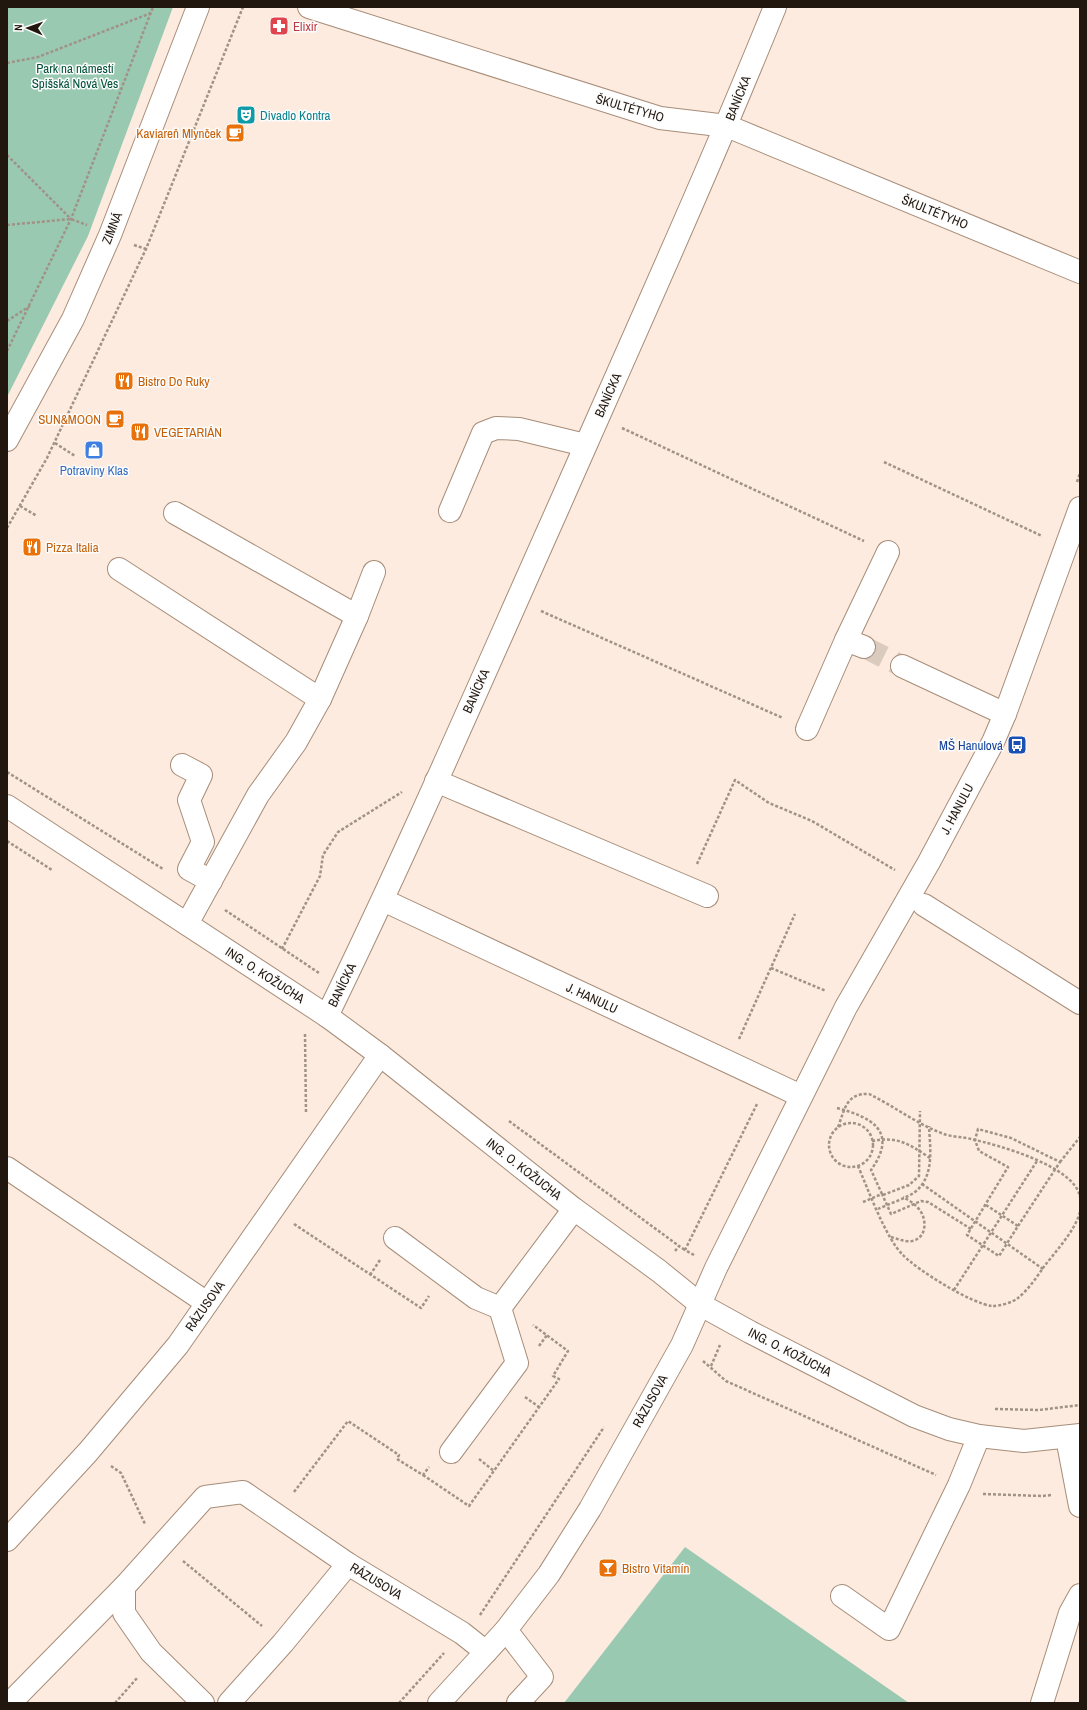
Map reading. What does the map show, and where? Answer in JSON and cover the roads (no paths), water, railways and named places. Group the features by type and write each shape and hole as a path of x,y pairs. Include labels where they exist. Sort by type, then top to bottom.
{"street":[{"name":"ZIMNÁ","path":"7,440 73,319 110,235 198,7"},
{"name":"ŠKULTÉTYHO","path":"309,7 660,118 727,126 1080,272"},
{"name":"BANÍCKA","path":"327,1016 383,900 517,600 727,126 775,7"},
{"path":"450,511 483,433 496,428 519,429 585,445"},
{"name":"J. HANULU","path":"701,1305 716,1268 846,1007 929,862 992,742 1005,714 1080,508"},
{"path":"175,513 357,616"},
{"path":"807,729 855,644 888,552"},
{"path":"119,569 320,699"},
{"path":"187,924 258,795 296,742 320,699 357,616 374,572"},
{"path":"902,666 1005,714"},
{"path":"182,765 201,775 189,800 203,842 189,869 211,881"},
{"path":"436,781 707,896"},
{"name":"ING. O. KOŽUCHA","path":"7,806 327,1016 380,1055 574,1209 659,1271 701,1305 750,1332 914,1416 949,1429 979,1436 1024,1440 1074,1436"},
{"name":"J. HANULU","path":"383,900 801,1096"},
{"path":"924,905 1080,1003"},
{"name":"RÁZUSOVA","path":"7,1539 88,1452 178,1345 380,1055"},
{"path":"7,1168 207,1303"},
{"path":"500,1308 574,1209"},
{"path":"395,1238 476,1298 500,1308"},
{"name":"RÁZUSOVA","path":"439,1703 506,1630 549,1574 590,1509 682,1345 701,1305"},
{"path":"451,1452 517,1363 500,1308"},
{"path":"842,1596 889,1629 959,1485 979,1436"},
{"path":"1074,1436 1079,1498"},
{"name":"RÁZUSOVA","path":"10,1703 124,1587 205,1497 243,1492 348,1564 462,1633 486,1652"},
{"path":"229,1703 283,1643 348,1564"},
{"path":"124,1587 124,1614 156,1657 203,1703"},
{"path":"1042,1703 1070,1613 1080,1595"},
{"path":"506,1630 542,1677 518,1703"}],"tunnel":[{"path":"864,647 902,666"}],"place":[{"name":"Elixír","path":"279,26"},
{"name":"Divadlo Kontra","path":"246,115"},
{"name":"Kaviareň Mlynček","path":"235,133"},
{"name":"Bistro Do Ruky","path":"124,381"},
{"name":"SUN&MOON","path":"115,419"},
{"name":"VEGETARIÁN","path":"140,432"},
{"name":"Potraviny Klas","path":"94,450"},
{"name":"Pizza Italia","path":"32,547"},
{"name":"MŠ Hanulová","path":"1017,745"},
{"name":"Bistro Vitamín","path":"608,1568"}],"park label":[{"name":"Park na námestí Spišská Nová Ves","path":"75,76"}]}
